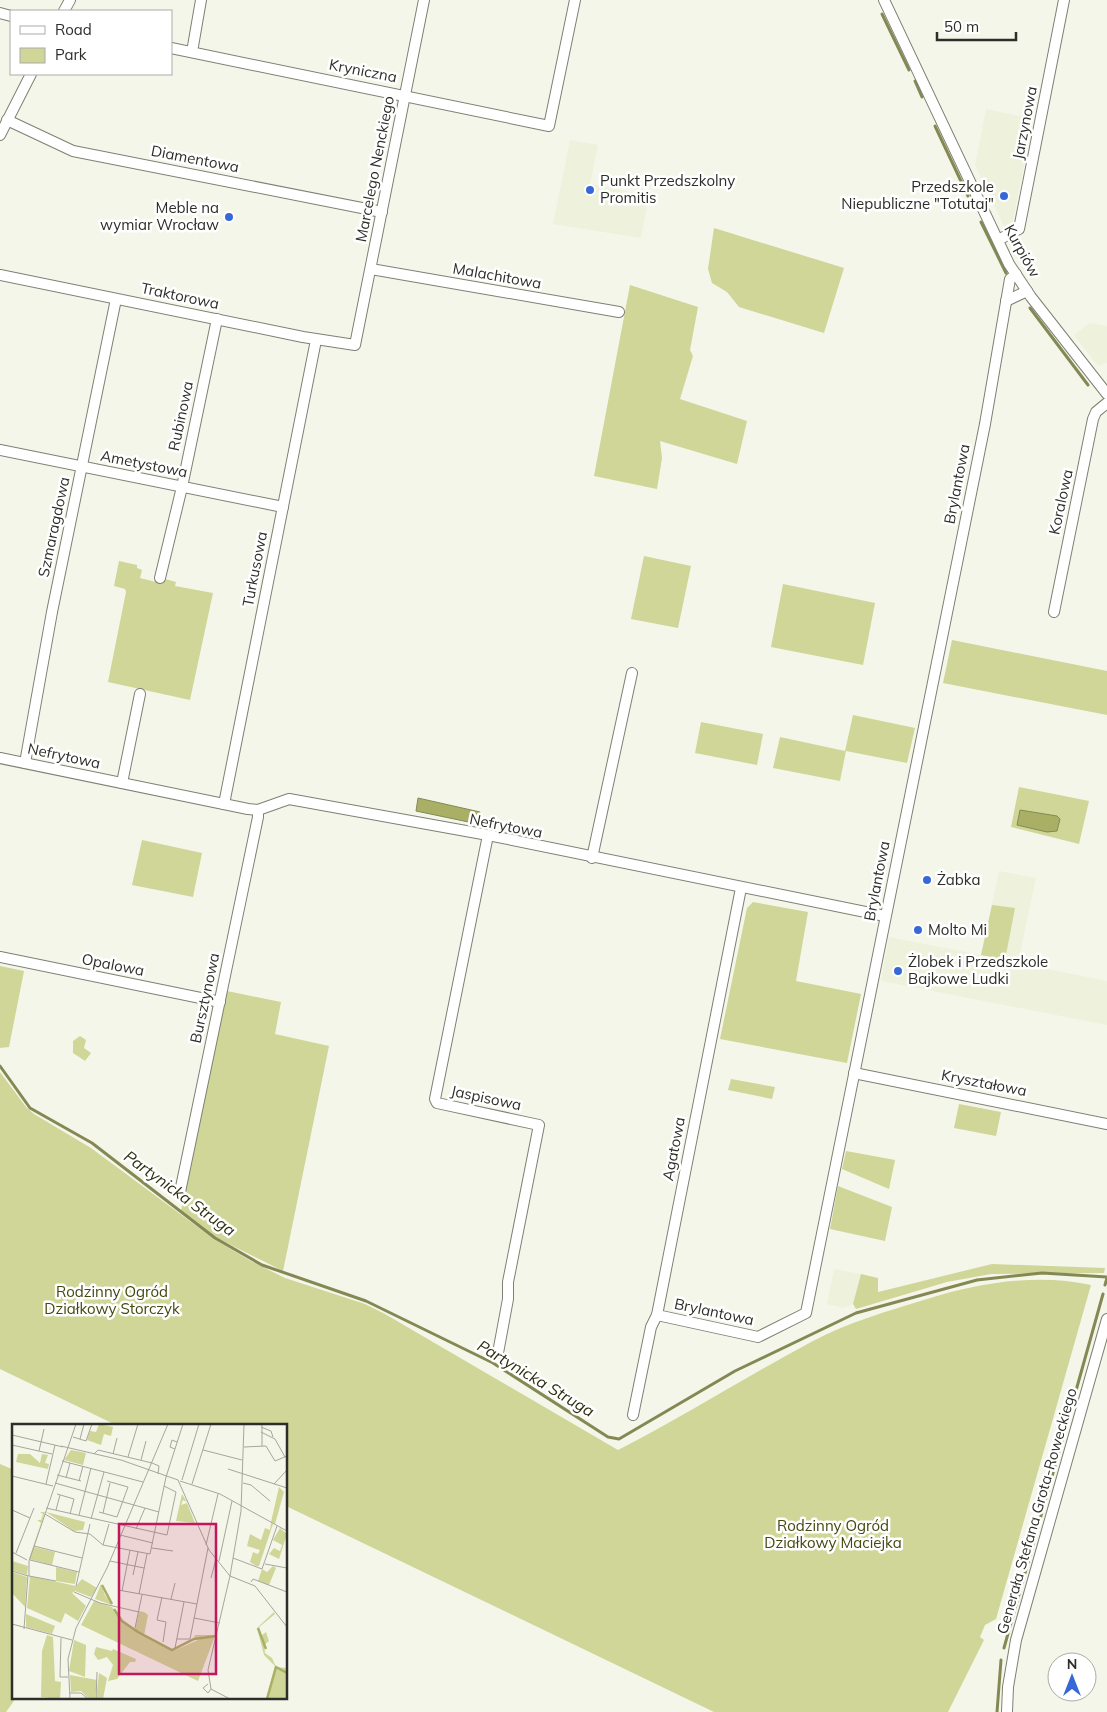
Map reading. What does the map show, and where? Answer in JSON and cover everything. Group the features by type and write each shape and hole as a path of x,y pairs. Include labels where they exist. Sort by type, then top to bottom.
{"street":[{"path":"192,52 201,0"},
{"name":"Marcelego Nenckiego","path":"355,345 424,0"},
{"name":"Kryniczna","path":"172,48 549,126 575,0"},
{"name":"Kurpiów","path":"884,0 1016,274 1107,394"},
{"name":"Jarzynowa","path":"998,240 1019,229 1064,0"},
{"path":"0,135 30,75"},
{"name":"Diamentowa","path":"7,120 73,151 382,212"},
{"name":"Malachitowa","path":"371,269 619,312"},
{"name":"Traktorowa","path":"0,274 316,340 355,345"},
{"name":"Brylantowa","path":"657,1315 758,1337 806,1313 983,432 1010,279 1016,274"},
{"path":"1006,301 1027,290"},
{"name":"Szmaragdowa","path":"25,763 116,299"},
{"name":"Rubinowa","path":"160,578 182,487 216,319"},
{"name":"Turkusowa","path":"224,804 316,340"},
{"name":"Koralowa","path":"1054,612 1094,419 1096,412 1107,404"},
{"name":"Ametystowa","path":"0,450 283,507"},
{"path":"592,858 632,673"},
{"path":"122,783 140,694"},
{"name":"Nefrytowa","path":"0,758 258,810 289,799 469,834 488,836 885,916"},
{"name":"Bursztynowa","path":"180,1192 258,810"},
{"name":"Jaspisowa","path":"488,836 435,1099 437,1103 539,1124 508,1282 508,1299 498,1353"},
{"name":"Agatowa","path":"633,1415 651,1326 657,1315 741,888"},
{"name":"Opalowa","path":"0,957 220,1002"},
{"name":"Kryształowa","path":"854,1073 1107,1124"},
{"name":"Generała Stefana Grota-Roweckiego","path":"1008,1712 1008,1687 1016,1640 1107,1320"}],"shaded area":[{"name":"Przedszkole Niepubliczne \"Totutaj\"","path":"986,109 1033,119 1012,226 1005,229 975,165"},
{"name":"Punkt Przedszkolny Promitis","path":"570,140 598,145 590,184 649,196 641,238 553,224"},
{"path":"1090,323 1107,326 1107,363 1098,366 1074,335"},
{"path":"418,798 480,812 478,824 416,811"},
{"path":"1020,810 1057,816 1060,819 1057,831 1047,832 1017,825"},
{"path":"999,871 1036,878 1018,963 1107,981 1107,1025 881,981 889,937 981,955"},
{"path":"834,1269 861,1274 853,1304 843,1308 827,1304"}],"green space":[{"path":"714,228 844,268 824,333 739,307 727,292 712,283 708,269"},
{"path":"630,285 698,307 690,350 693,356 680,399 747,421 737,464 660,441 662,458 657,489 594,476"},
{"path":"644,556 691,566 678,628 631,619"},
{"path":"119,561 137,565 137,568 142,570 140,578 160,583 165,579 176,582 175,586 213,593 190,700 108,682 126,592 125,589 114,586"},
{"path":"783,584 875,603 863,665 771,647"},
{"path":"952,640 1107,671 1107,715 943,683"},
{"path":"853,715 915,728 907,763 846,751 840,781 773,768 780,737 845,751"},
{"path":"701,722 763,734 757,765 695,753"},
{"path":"1019,787 1089,801 1079,844 1011,827"},
{"path":"142,840 202,853 193,897 132,885"},
{"path":"753,902 808,912 796,981 861,994 847,1063 720,1039 747,908"},
{"path":"992,905 1015,908 1005,960 981,955"},
{"path":"0,966 24,971 9,1047 0,1048"},
{"path":"227,991 281,1002 275,1034 329,1046 283,1271 215,1237 181,1211"},
{"path":"80,1036 86,1040 84,1048 91,1053 85,1061 73,1053 73,1041"},
{"name":"Rodzinny Ogród Działkowy Maciejka","path":"0,1072 26,1107 34,1114 91,1148 214,1239 249,1260 285,1278 365,1304 385,1314 618,1450 813,1341 869,1317 947,1293 988,1284 1050,1280 1091,1285 996,1619 985,1625 980,1637 984,1640 948,1712 714,1712 288,1507 288,1424 114,1424 0,1369"},
{"path":"731,1079 775,1087 772,1099 728,1090"},
{"path":"959,1104 1001,1112 996,1136 954,1128"},
{"path":"846,1151 895,1160 889,1189 842,1169"},
{"path":"838,1186 892,1207 885,1241 830,1229"},
{"path":"992,1264 1105,1268 1104,1273 991,1274 947,1282 856,1309 853,1304 861,1274 878,1278 878,1292"},
{"path":"0,1464 12,1469 12,1700 15,1700 6,1712 0,1712"}],"waterway":[{"path":"882,14 909,70"},
{"path":"915,81 922,97"},
{"path":"935,126 968,196"},
{"path":"981,222 1006,273"},
{"path":"1030,308 1088,385"},
{"name":"Partynicka Struga","path":"0,1066 30,1108 92,1143 215,1238 262,1265 366,1301 493,1363 608,1437 619,1439 735,1371 856,1313 977,1280 1042,1273 1107,1277"},
{"path":"1105,1285 1107,1278"},
{"path":"1004,1648 1103,1294"},
{"path":"997,1712 1001,1660"}],"place":[{"name":"Punkt Przedszkolny Promitis","path":"590,190"},
{"name":"Przedszkole Niepubliczne \"Totutaj\"","path":"1004,196"},
{"name":"Meble na wymiar Wrocław","path":"229,217"},
{"name":"Żabka","path":"927,880"},
{"name":"Molto Mi","path":"918,930"},
{"name":"Żlobek i Przedszkole Bajkowe Ludki","path":"898,971"}],"park label":[{"name":"Rodzinny Ogród Działkowy Storczyk","path":"112,1300"}]}
